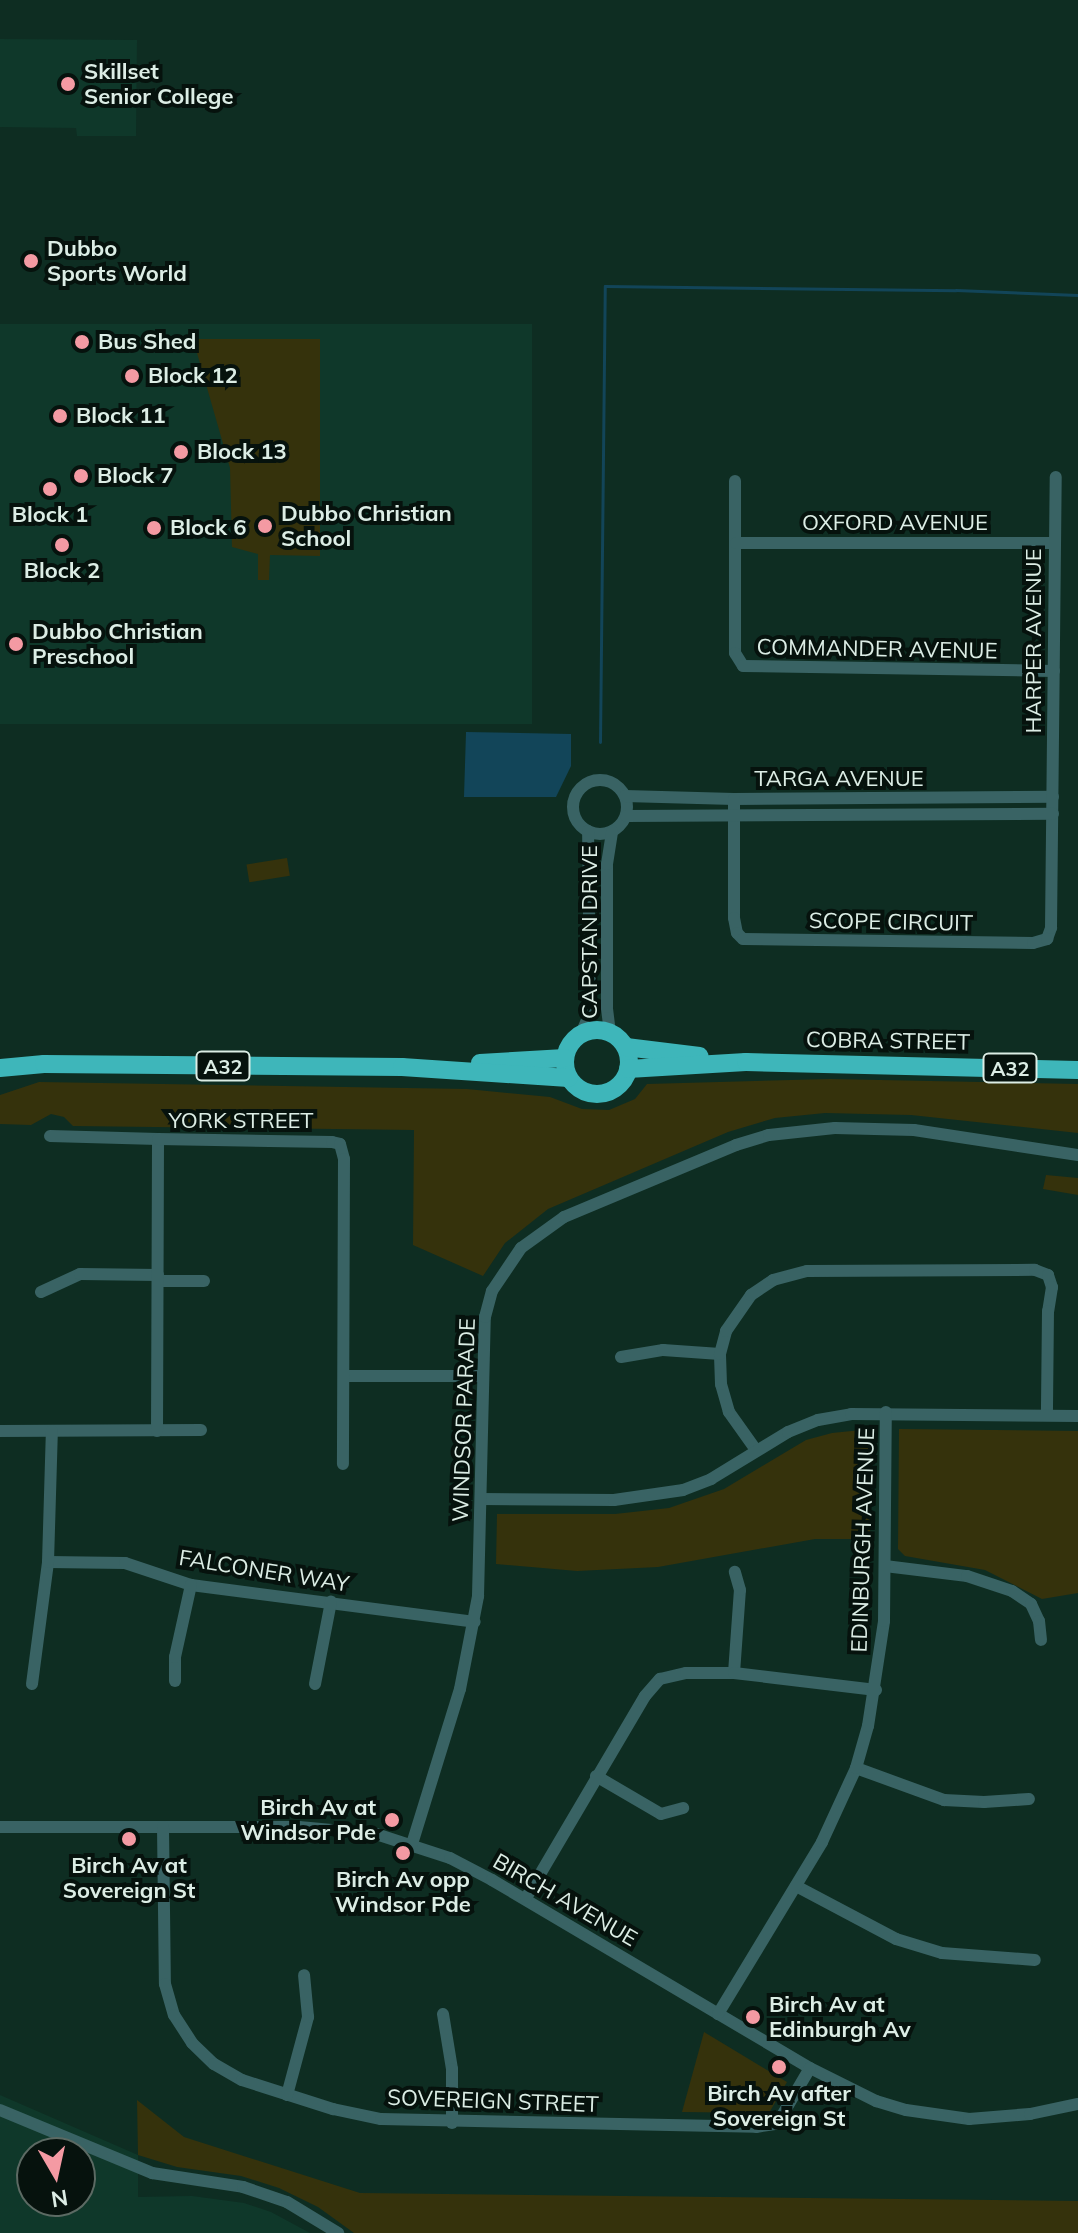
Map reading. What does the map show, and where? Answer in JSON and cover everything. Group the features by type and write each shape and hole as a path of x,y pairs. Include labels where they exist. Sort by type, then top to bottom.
{"highway":[{"path":"569,1078 565,1058 567,1048 590,1030 610,1033 626,1047 628,1069"},
{"name":"COBRA STREET","path":"626,1047 746,1062"},
{"name":"A32","path":"0,1058 44,1064"},
{"name":"A32","path":"402,1067 565,1058"},
{"name":"COBRA STREET","path":"628,1069 746,1062 1078,1070"},
{"name":"A32","path":"0,1068 44,1064 402,1067 569,1078 576,1087 597,1094 617,1087 628,1069"}],"street":[{"name":"HARPER AVENUE","path":"1053,806 1056,477"},
{"name":"COMMANDER AVENUE","path":"735,481 735,653 743,666 1054,671"},
{"name":"OXFORD AVENUE","path":"736,543 1055,543"},
{"path":"602,780 616,785 625,796 626,816 612,831 588,831 574,814 574,800 582,787 602,780"},
{"name":"TARGA AVENUE","path":"625,796 1053,806"},
{"name":"SCOPE CIRCUIT","path":"734,799 734,918 737,933 743,939 1033,943 1047,939 1051,928 1053,806"},
{"name":"TARGA AVENUE","path":"626,816 734,817 1053,806"},
{"name":"CAPSTAN DRIVE","path":"581,1034 590,1013 588,831"},
{"name":"CAPSTAN DRIVE","path":"610,1033 607,864 612,831"},
{"name":"WINDSOR PARADE","path":"412,1844 460,1689 475,1622 481,1560 481,1376 485,1317 492,1291 521,1248 564,1217 736,1145 800,1130 877,1128 952,1133 1078,1155"},
{"path":"50,1136 158,1139"},
{"name":"YORK STREET","path":"157,1431 158,1139 340,1144 344,1159 343,1464"},
{"path":"756,1450 729,1412 721,1384 720,1354 726,1331 751,1295 773,1280 807,1271 1035,1270 1048,1275 1052,1287 1048,1311 1047,1414"},
{"path":"41,1292 80,1274 204,1281"},
{"path":"621,1357 663,1350 720,1354"},
{"path":"345,1376 481,1376"},
{"path":"481,1499 651,1497 683,1490 711,1479 756,1450 818,1420 886,1412 1078,1416"},
{"name":"EDINBURGH AVENUE","path":"718,2014 796,1886 839,1809 856,1768 876,1690 885,1566 886,1412"},
{"path":"0,1431 201,1430"},
{"path":"32,1684 48,1562 52,1431"},
{"name":"FALCONER WAY","path":"48,1562 125,1563 191,1585 475,1622"},
{"path":"885,1566 967,1576 1012,1591 1031,1604 1039,1621 1041,1640"},
{"path":"734,1673 740,1590 735,1572"},
{"path":"175,1681 175,1657 191,1585"},
{"path":"315,1684 331,1602"},
{"path":"526,1898 596,1776 645,1696 660,1679 686,1673 734,1673 876,1690"},
{"path":"856,1768 944,1800 984,1802 1029,1799"},
{"path":"596,1776 661,1814 683,1808"},
{"name":"BIRCH AVENUE","path":"0,1827 338,1829 412,1844 450,1858 526,1898 810,2068 876,2101 938,2116 999,2118 1078,2104"},
{"name":"SOVEREIGN STREET","path":"163,1827 164,1971 174,2015 192,2043 214,2064 242,2080 381,2119 452,2123 768,2126 775,2124 787,2110 810,2068"},
{"path":"796,1886 896,1939 942,1953 1035,1960"},
{"path":"287,2095 308,2017 304,1975"},
{"path":"443,2014 452,2069 452,2123"},
{"path":"0,2110 152,2173 243,2187 287,2202 338,2233"}],"shaded area":[{"name":"Skillset Senior College","path":"0,39 137,40 136,136 77,136 76,128 0,127"},
{"name":"Dubbo Christian School","path":"0,324 532,324 532,724 0,724"},
{"path":"193,339 320,339 320,556 270,555 269,580 258,580 258,554 232,547 230,468"},
{"path":"287,858 290,876 249,882 247,864"},
{"path":"830,1079 1078,1084 1078,1133 911,1115 825,1113 775,1118 728,1132 548,1209 505,1243 483,1276 413,1245 414,1130 73,1126 64,1117 51,1114 31,1125 0,1124 0,1095 39,1082 467,1089 550,1097 582,1109 609,1110 635,1099 647,1084"},
{"path":"1046,1175 1078,1178 1078,1195 1043,1189"},
{"path":"871,1429 870,1539 815,1539 658,1567 577,1571 496,1564 497,1514 615,1514 669,1508 724,1489 806,1440 832,1433"},
{"path":"899,1429 1078,1431 1078,1593 1042,1599 985,1570 905,1556 898,1549"},
{"path":"704,2032 787,2082 769,2113 682,2112"},
{"path":"0,2095 138,2155 138,2197 192,2196 244,2203 271,2212 310,2233 0,2233"},
{"path":"137,2100 184,2137 360,2193 1078,2201 1078,2233 354,2233 318,2207 279,2188 241,2176 177,2167 138,2155"}],"water":[{"path":"466,732 571,734 571,766 556,797 464,797"}],"waterway":[{"path":"600,742 605,286 956,290 1078,295"}],"place":[{"name":"Skillset Senior College","path":"68,84"},
{"name":"Dubbo Sports World","path":"31,261"},
{"name":"Bus Shed","path":"82,342"},
{"name":"Block 12","path":"132,376"},
{"name":"Block 11","path":"60,416"},
{"name":"Block 13","path":"181,452"},
{"name":"Block 7","path":"81,476"},
{"name":"Block 1","path":"50,489"},
{"name":"Dubbo Christian School","path":"265,526"},
{"name":"Block 6","path":"154,528"},
{"name":"Block 2","path":"62,545"},
{"name":"Dubbo Christian Preschool","path":"16,644"},
{"name":"Birch Av at Windsor Pde","path":"392,1820"},
{"name":"Birch Av at Sovereign St","path":"129,1839"},
{"name":"Birch Av opp Windsor Pde","path":"403,1853"},
{"name":"Birch Av at Edinburgh Av","path":"753,2017"},
{"name":"Birch Av after Sovereign St","path":"779,2067"}]}
